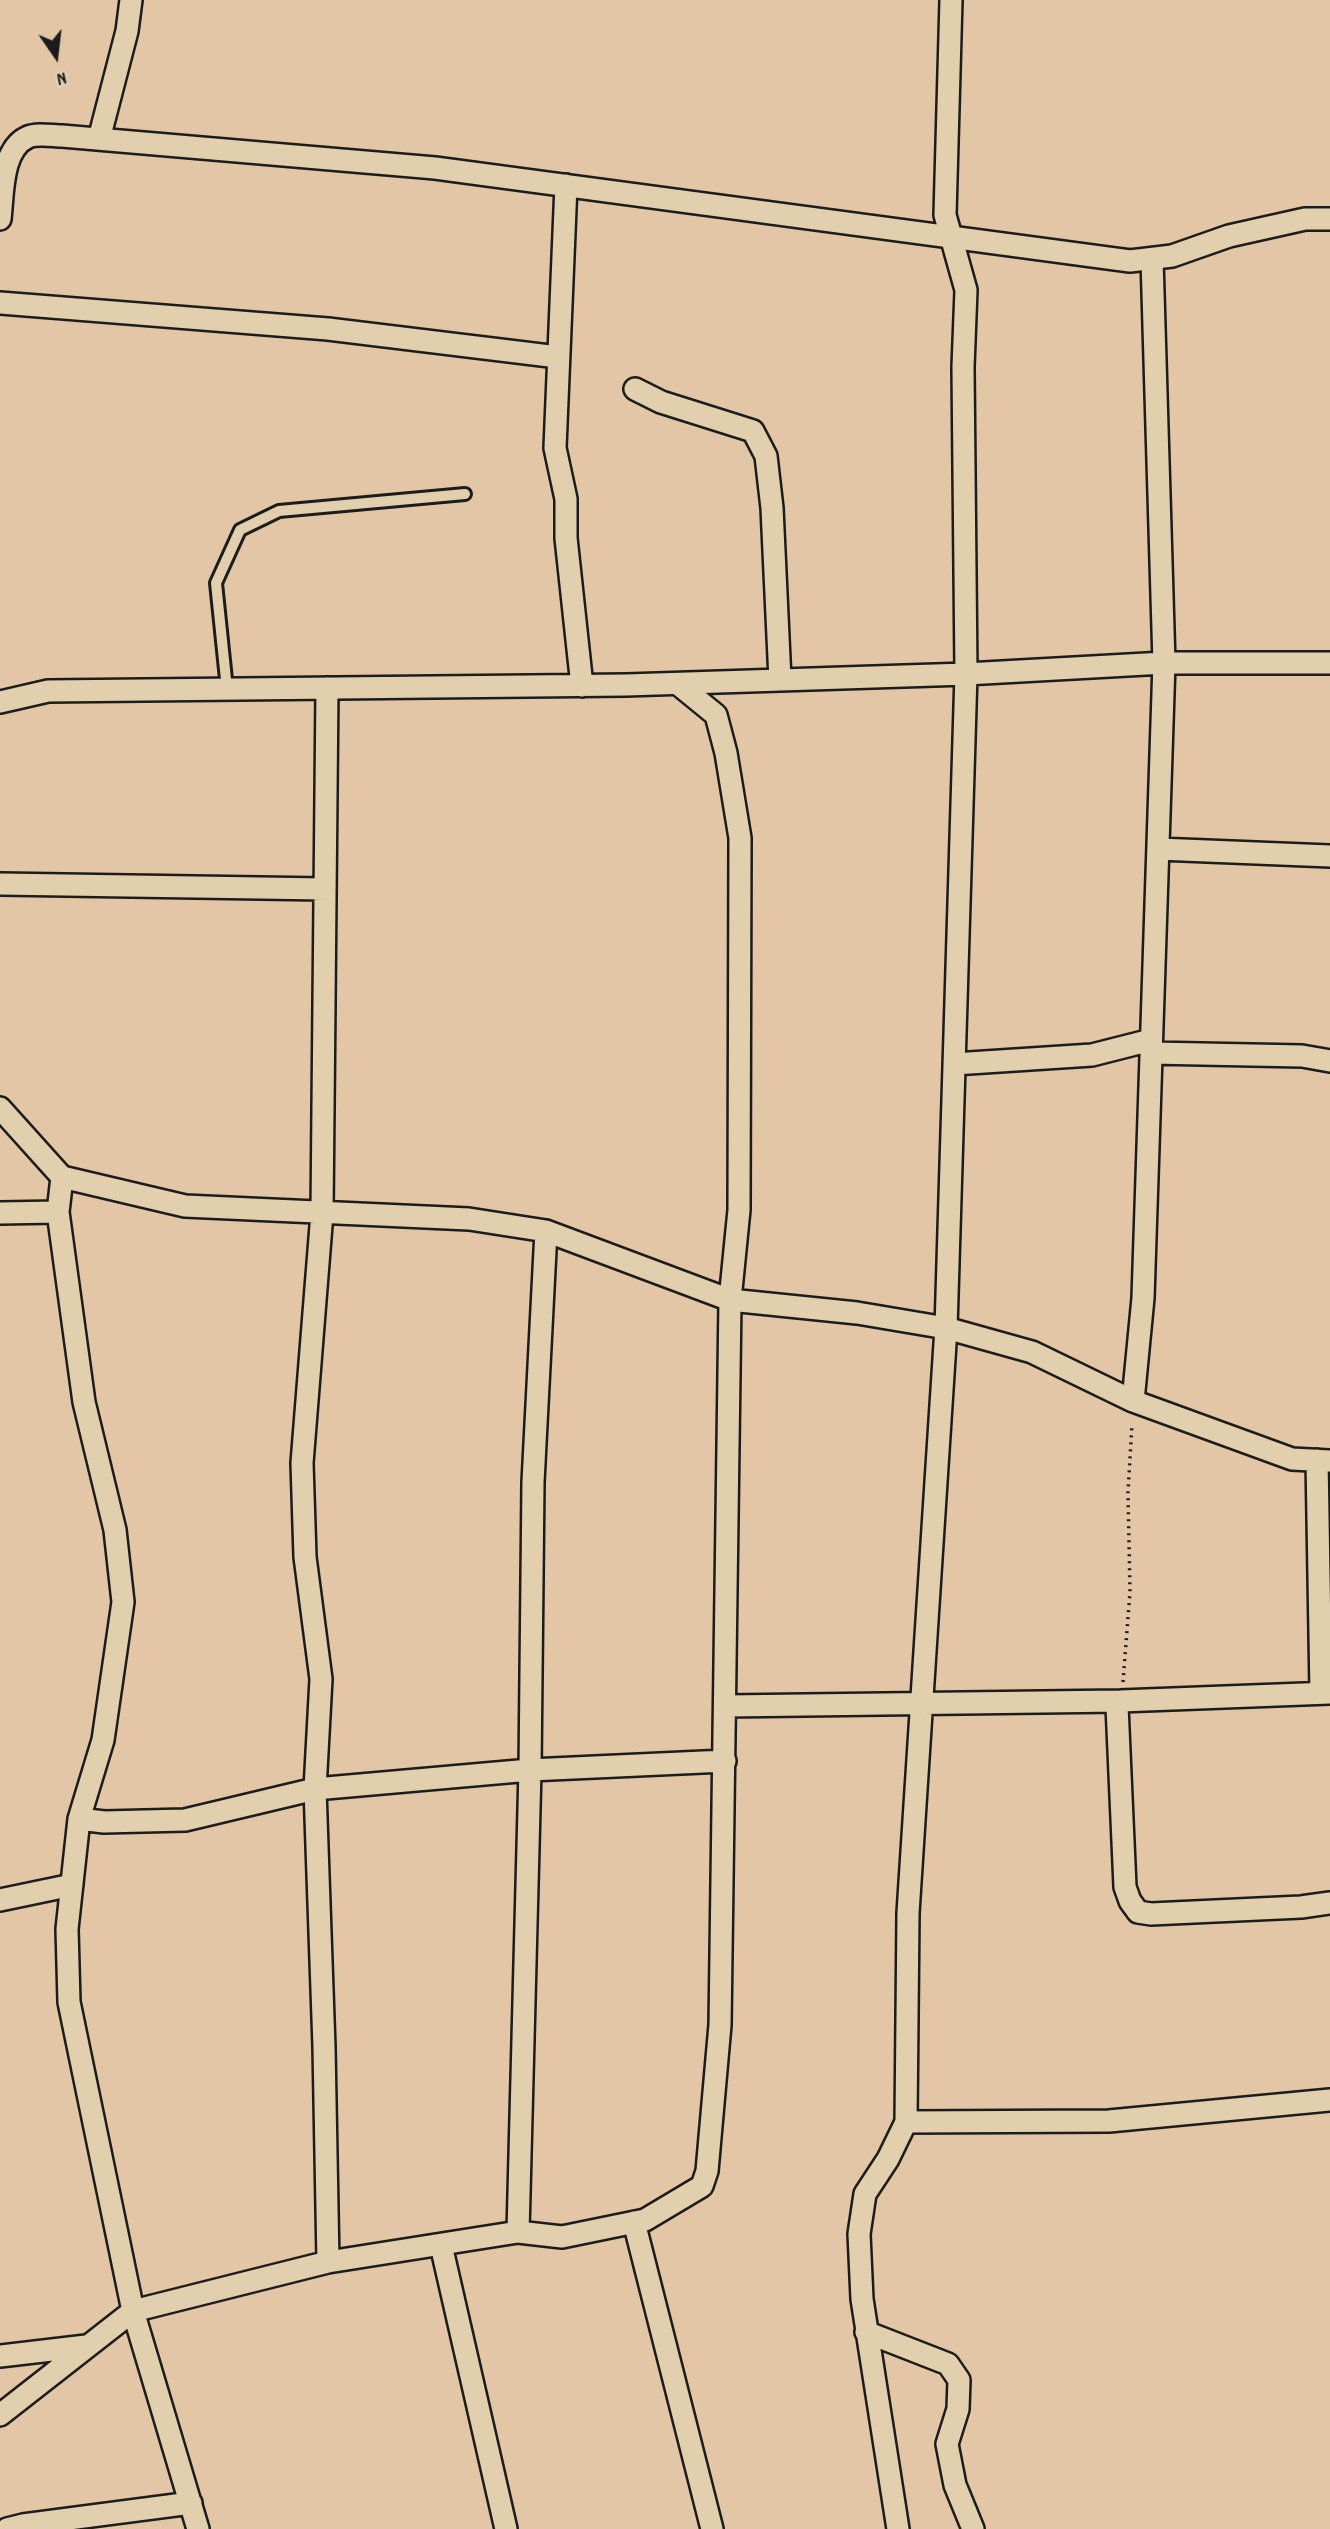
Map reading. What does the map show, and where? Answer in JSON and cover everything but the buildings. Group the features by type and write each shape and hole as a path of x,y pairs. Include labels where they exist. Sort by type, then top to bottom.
{"street":[{"path":"99,139 127,32 131,0"},
{"path":"898,2529 866,2332 859,2234 865,2194 888,2159 906,2122 908,1913 946,1328 965,674 963,367 966,290 945,215 951,0"},
{"path":"0,219 5,175 14,148 30,136 99,139 435,168 1130,261 1172,257 1229,236 1305,219 1330,219"},
{"path":"566,185 555,448 566,499 566,538 582,686"},
{"path":"1133,1401 1143,1298 1164,663 1152,259"},
{"path":"0,303 328,330 558,357"},
{"path":"635,389 661,402 753,431 766,456 772,508 780,680"},
{"path":"0,702 48,691 678,684 965,674 1164,663 1330,663"},
{"path":"0,2415 133,2311 328,2262 518,2232 562,2237 645,2220 702,2186 707,2171 720,2025 730,1300 739,1210 740,838 726,753 716,715 678,684"},
{"path":"327,688 322,1213 302,1463 306,1558 321,1679 315,1789 328,2262"},
{"path":"1158,849 1330,856"},
{"path":"0,884 325,889"},
{"path":"954,1064 1092,1055 1151,1046 1302,1056 1330,1061"},
{"path":"0,1108 62,1177 184,1206 469,1219 546,1231 730,1300 857,1313 946,1328 1032,1352 1133,1401 1292,1459 1324,1461 1326,1693 1120,1701 726,1706"},
{"path":"62,1177 58,1212 84,1402 115,1530 123,1602 103,1740 79,1819 67,1929 69,2003 133,2311 198,2529"},
{"path":"0,1213 58,1212"},
{"path":"518,2232 530,1770 533,1482 546,1231"},
{"path":"1120,1701 1117,1706 1125,1887 1138,1912 1165,1913 1330,1903"},
{"path":"79,1819 104,1822 186,1820 315,1789 530,1770 725,1761"},
{"path":"0,1900 72,1885"},
{"path":"906,2122 1109,2121 1330,2101"},
{"path":"634,2222 712,2529"},
{"path":"441,2245 506,2529"},
{"path":"866,2332 948,2364 959,2380 958,2409 947,2444 955,2486 973,2529"},
{"path":"0,2356 88,2346"},
{"path":"7,2529 191,2503"}],"lane":[{"path":"227,689 216,583 240,530 279,511 465,494"}],"path":[{"path":"1120,1701 1126,1660 1130,1592 1128,1493 1133,1401"}]}
